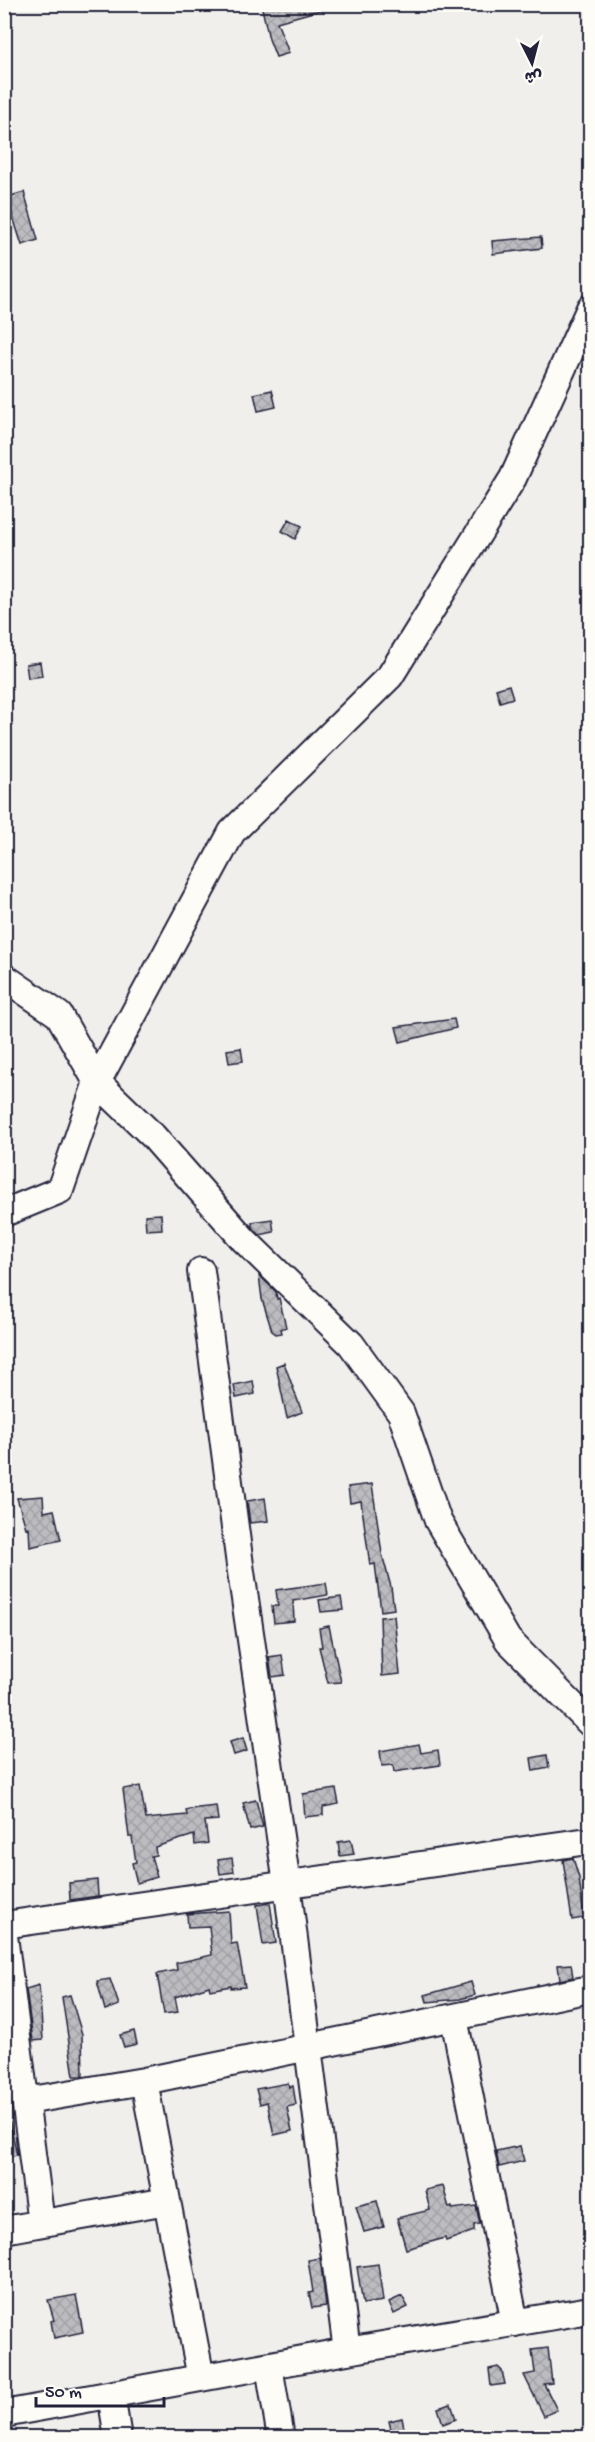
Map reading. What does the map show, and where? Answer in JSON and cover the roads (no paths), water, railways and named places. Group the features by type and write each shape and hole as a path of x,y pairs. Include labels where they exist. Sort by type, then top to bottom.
{"street":[{"path":"8,1209 60,1190 97,1082 232,832 390,676 513,478 591,308"},
{"path":"4,977 59,1015 97,1082 153,1136 244,1240 351,1344 401,1413 438,1521 508,1640 591,1723"},
{"path":"201,1272 240,1565 287,1884 347,2352"},
{"path":"4,1925 581,1842"},
{"path":"4,1936 41,2223"},
{"path":"26,2101 308,2049 591,1989"},
{"path":"454,2018 515,2323"},
{"path":"144,2081 201,2378"},
{"path":"4,2230 167,2201"},
{"path":"4,2414 591,2310"},
{"path":"269,2366 281,2438"},
{"path":"111,2395 118,2438"}]}
